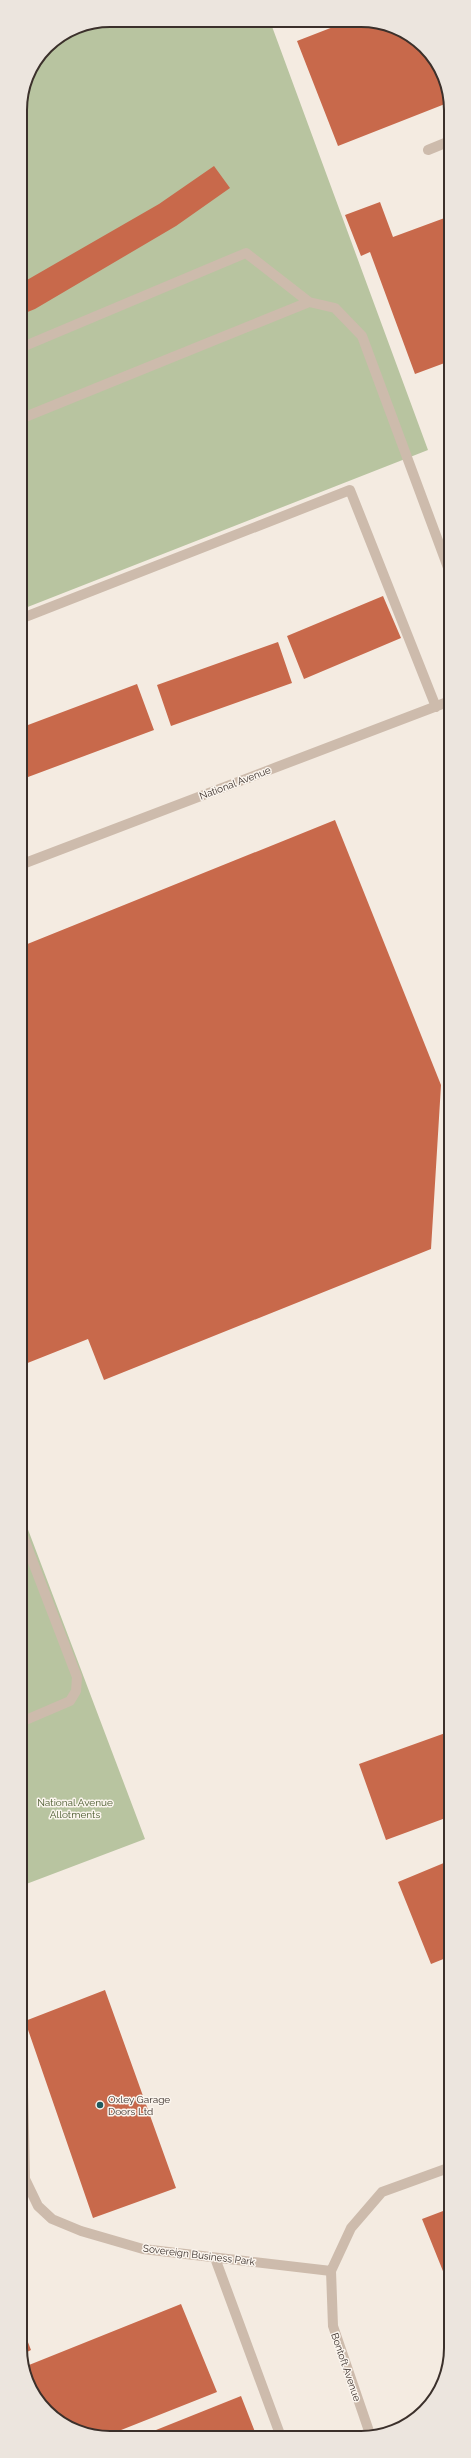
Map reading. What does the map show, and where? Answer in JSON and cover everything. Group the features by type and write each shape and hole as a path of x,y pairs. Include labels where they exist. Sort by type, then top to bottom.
{"street":[{"path":"428,150 444,143"},
{"path":"27,345 246,253 309,302 335,308 362,336 444,557"},
{"path":"27,416 309,302"},
{"path":"27,616 350,490 436,707"},
{"name":"National Avenue","path":"27,862 444,704"},
{"path":"27,1549 76,1677 76,1691 70,1701 27,1719"},
{"name":"Bontoft Avenue","path":"369,2430 332,2326 331,2271 351,2228 382,2192 444,2170"},
{"name":"Sovereign Business Park","path":"27,2181 38,2206 52,2219 81,2231 143,2249 331,2271"},
{"path":"215,2258 279,2431"}],"green space":[{"path":"272,27 428,450 27,607 27,105 31,84 38,69 51,51 78,33 100,28"},
{"name":"National Avenue Allotments","path":"27,1527 145,1839 27,1884"}],"building":[{"path":"333,27 361,27 387,31 407,41 420,51 427,60 438,78 443,105 338,146 297,41"},
{"path":"214,166 230,188 176,226 35,309 27,312 27,280 159,204"},
{"path":"380,202 393,237 444,218 444,363 415,374 370,252 361,256 345,215"},
{"path":"383,596 401,638 304,679 287,636"},
{"path":"278,642 292,683 171,726 157,685"},
{"path":"137,684 154,730 27,777 27,725"},
{"path":"335,820 441,1085 431,1249 104,1380 88,1339 27,1363 27,944"},
{"path":"444,1734 444,1819 386,1840 359,1764"},
{"path":"444,1863 444,1959 431,1964 398,1882"},
{"name":"Oxley Garage Doors Ltd","path":"105,1990 176,2188 93,2218 27,2027 27,2020"},
{"path":"444,2211 444,2274 422,2219"},
{"path":"181,2304 217,2392 119,2431 100,2430 78,2425 51,2407 41,2394 31,2374 29,2365"},
{"path":"27,2340 31,2350 27,2352"},
{"path":"241,2396 255,2431 154,2431"}],"place":[{"name":"Oxley Garage Doors Ltd","path":"100,2105"}]}
